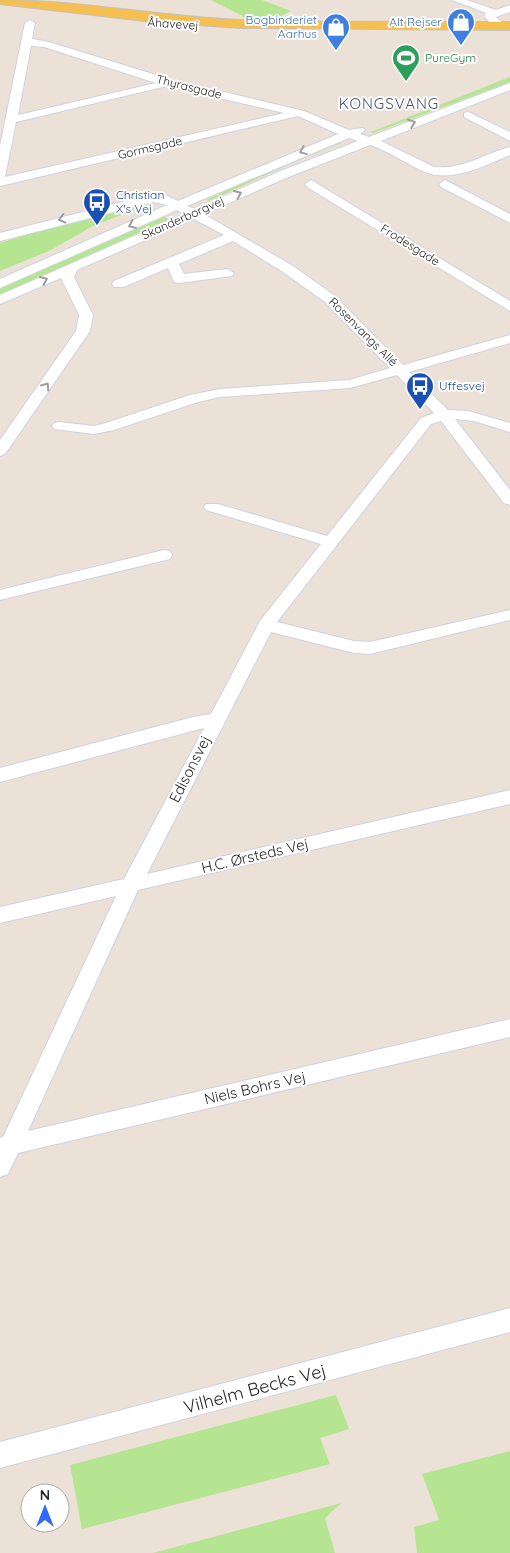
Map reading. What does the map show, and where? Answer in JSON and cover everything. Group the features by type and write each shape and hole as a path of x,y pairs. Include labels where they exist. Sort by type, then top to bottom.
{"main road":[{"name":"Åhavevej","path":"0,0 182,20 346,29"},
{"name":"Åhavevej","path":"0,7 162,24 346,29"},
{"path":"346,29 507,29"}],"street":[{"path":"457,0 492,16 507,29"},
{"path":"492,16 510,8"},
{"path":"0,176 28,42 26,37 30,22"},
{"name":"Thyrasgade","path":"28,42 46,44 166,82 300,113 348,134"},
{"path":"493,80 510,74"},
{"path":"11,120 158,86 166,82"},
{"name":"Skanderborgvej","path":"0,300 193,213 367,140 510,86"},
{"name":"Gormsgade","path":"0,182 300,113"},
{"path":"468,115 510,137"},
{"name":"Skanderborgvej","path":"0,284 177,206 374,124"},
{"path":"348,134 367,140 423,168 441,172 458,170 510,151"},
{"name":"Frodesgade","path":"311,184 510,307"},
{"path":"445,184 510,219"},
{"path":"0,237 148,198 162,198 177,206"},
{"name":"Rosenvangs Allé","path":"177,206 233,236 330,299 444,414 510,500"},
{"path":"120,284 233,236"},
{"path":"171,261 179,279 227,273"},
{"path":"0,451 83,332 86,315 67,277 73,267"},
{"path":"59,426 94,430 109,427 211,395 240,391 334,387 350,384 400,368 510,339"},
{"path":"444,414 475,416 510,428"},
{"name":"Edisonsvej","path":"0,1167 5,1146 131,885 214,720 266,625 417,431 426,421 444,414"},
{"path":"212,507 331,542"},
{"path":"0,596 164,555"},
{"path":"266,625 354,647 370,648 510,615"},
{"path":"0,775 193,723 214,720"},
{"name":"H.C. Ørsteds Vej","path":"0,915 510,797"},
{"name":"Niels Bohrs Vej","path":"5,1146 510,1028"},
{"name":"Vilhelm Becks Vej","path":"0,1455 510,1320"}],"green space":[{"path":"211,0 262,0 291,11 273,20 245,19 241,15"},
{"path":"510,77 510,82 373,133 371,132"},
{"path":"339,141 341,143 294,162 209,201 206,200 289,161"},
{"path":"151,203 93,226 49,251 0,271 0,243"},
{"path":"164,217 169,219 0,295 0,288"},
{"path":"336,1395 349,1429 320,1438 330,1464 82,1529 70,1465"},
{"path":"510,1451 510,1553 417,1553 414,1527 439,1520 422,1474"},
{"path":"341,1503 325,1518 335,1553 153,1553"}],"place":[{"name":"Alt Rejser","path":"461,46"},
{"name":"Bogbinderiet Aarhus","path":"336,51"},
{"name":"PureGym","path":"406,82"},
{"name":"Christian X's Vej","path":"97,226"},
{"name":"Uffesvej","path":"420,410"}],"district":[{"name":"KONGSVANG","path":"389,104"}]}
